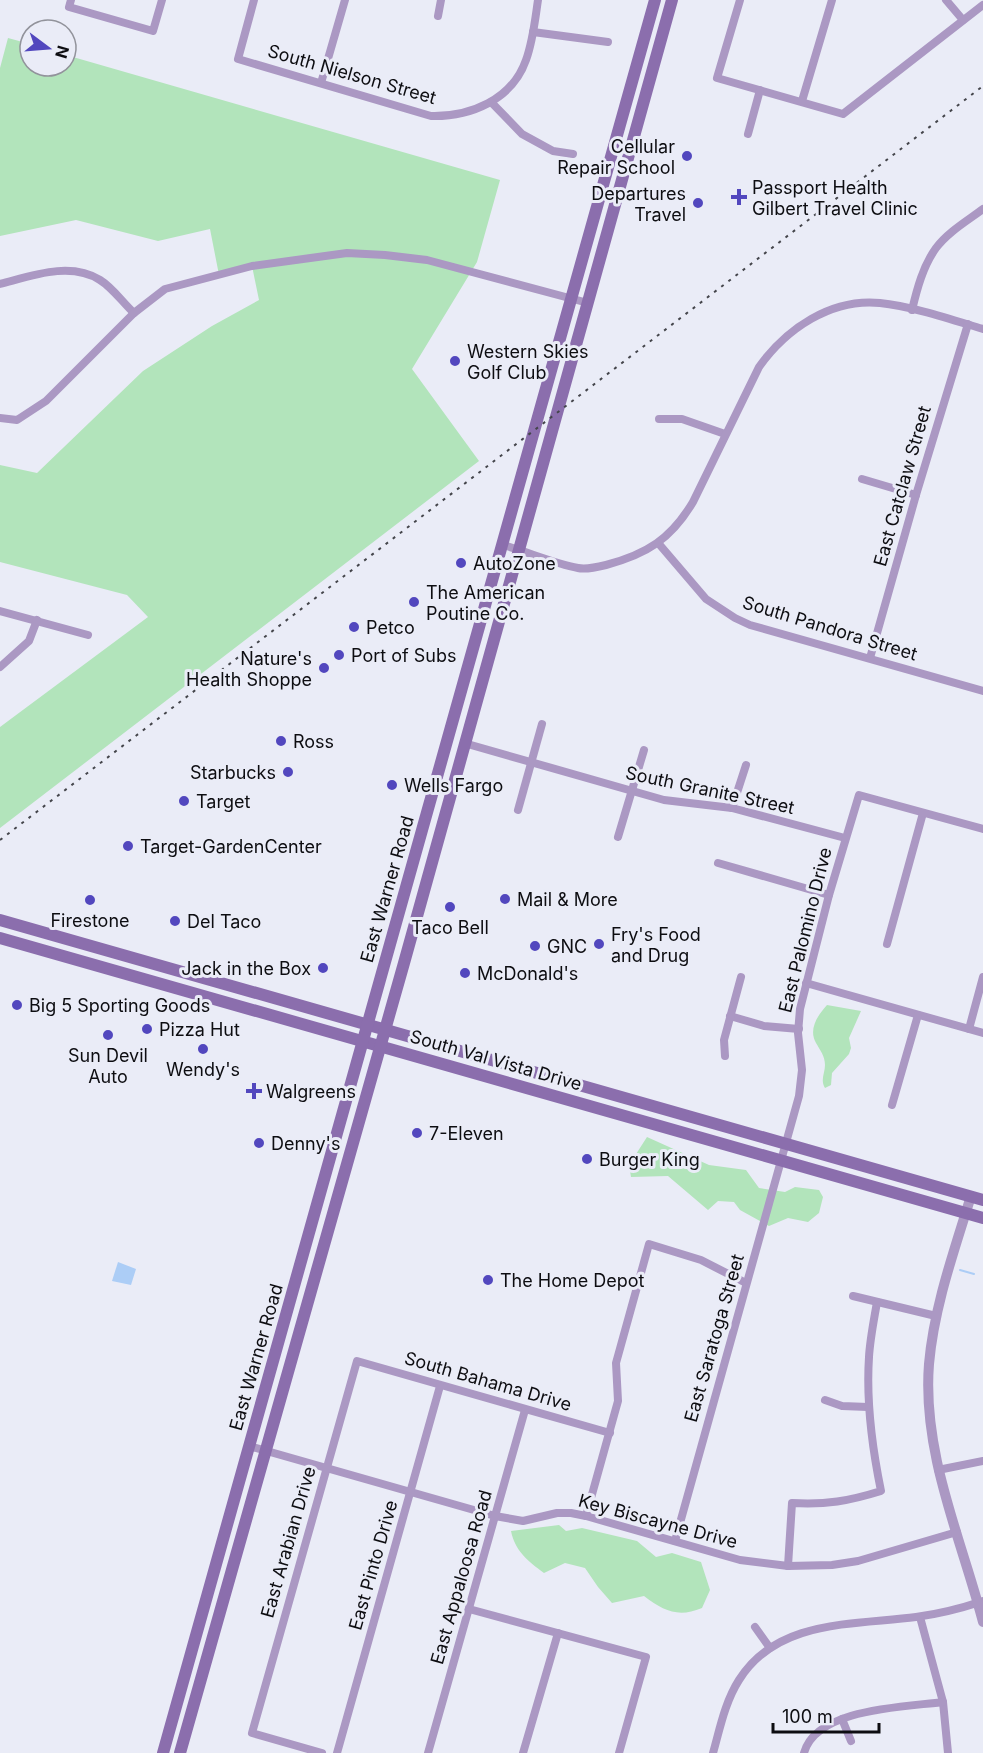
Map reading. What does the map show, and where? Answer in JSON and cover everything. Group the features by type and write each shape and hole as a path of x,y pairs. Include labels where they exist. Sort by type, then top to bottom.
{"main road":[{"name":"East Warner Road","path":"163,1753 573,299 655,0"},
{"name":"East Warner Road","path":"180,1753 311,1285 386,1029 672,0"},
{"path":"483,616 499,621"},
{"path":"464,743 458,734 464,707 466,679"},
{"path":"420,841 437,844"},
{"name":"South Val Vista Drive","path":"0,920 977,1198"},
{"name":"South Val Vista Drive","path":"0,938 983,1218"},
{"path":"137,976 141,961"},
{"path":"560,1097 565,1081"},
{"path":"323,1187 339,1191"},
{"path":"296,1281 311,1285"}],"street":[{"path":"70,4 153,32 162,0"},
{"name":"South Nielson Street","path":"254,0 238,59 431,117 462,114 491,102 506,91 525,62 538,0"},
{"path":"321,83 345,0"},
{"path":"438,16 441,0"},
{"path":"740,0 717,78 843,114 983,5"},
{"path":"802,101 832,0"},
{"path":"946,0 963,20"},
{"path":"533,32 608,42"},
{"path":"748,135 760,90"},
{"path":"491,102 522,134 553,151 573,154"},
{"path":"912,310 919,282 936,248 983,209"},
{"path":"0,418 17,420 46,401 134,313 165,289 252,266 347,253 385,255 428,260 588,303"},
{"path":"0,284 59,270 81,272 101,280 134,313"},
{"path":"503,545 581,569 622,561 659,544 681,521 690,507 759,367 780,341 803,323 826,311 859,303 880,303 983,329"},
{"name":"East Catclaw Street","path":"870,658 968,324"},
{"path":"659,419 682,419 726,434"},
{"path":"862,479 916,495"},
{"name":"South Pandora Street","path":"659,544 706,599 750,625 983,691"},
{"path":"0,610 88,635"},
{"path":"0,667 29,641 37,620"},
{"path":"518,810 542,723"},
{"name":"South Granite Street","path":"464,743 675,803 709,804 732,808 845,838"},
{"path":"618,837 644,750"},
{"path":"732,808 746,765"},
{"name":"East Palomino Drive","path":"786,1144 799,1096 802,1070 800,1009 829,895 859,795 923,813"},
{"path":"887,944 923,813 983,829"},
{"path":"718,863 829,895"},
{"path":"725,1056 724,1040 741,977"},
{"path":"969,1029 983,977"},
{"path":"806,983 983,1033"},
{"path":"892,1105 918,1015"},
{"path":"730,1016 764,1026 799,1029"},
{"name":"East Saratoga Street","path":"675,1541 786,1144"},
{"path":"977,1198 966,1213 936,1316 929,1366 929,1402 939,1470 980,1602 983,1622"},
{"path":"586,1516 618,1401 616,1363 650,1244 701,1260 746,1283"},
{"path":"853,1296 936,1316"},
{"path":"788,1566 792,1503 819,1505 848,1501 881,1491 868,1407 868,1356 877,1302"},
{"name":"South Bahama Drive","path":"357,1361 610,1433"},
{"name":"East Arabian Drive","path":"322,1753 252,1733 357,1361"},
{"name":"East Pinto Drive","path":"337,1753 440,1386"},
{"path":"825,1400 842,1406 868,1407"},
{"name":"East Appaloosa Road","path":"428,1753 525,1410"},
{"name":"Key Biscayne Drive","path":"249,1446 495,1516 522,1521 557,1513 586,1516 740,1560 788,1566 832,1565 858,1561 903,1550 957,1532"},
{"path":"939,1470 983,1461"},
{"path":"713,1753 728,1702 739,1680 751,1663 782,1639 810,1630 920,1617 980,1602"},
{"path":"470,1609 646,1657 619,1753"},
{"path":"920,1617 943,1702 948,1753"},
{"path":"755,1627 770,1648"},
{"path":"523,1753 558,1633"},
{"path":"804,1753 806,1746 818,1732 842,1719 862,1712 943,1702"},
{"path":"842,1719 851,1741"}],"green space":[{"name":"Western Skies Golf Club","path":"8,38 18,41 18,78 78,78 78,58 500,180 477,262 412,369 479,461 0,828 0,727 148,617 127,595 0,562 0,465 37,473 143,371 212,326 259,300 252,266 219,275 210,229 158,241 76,220 0,236 0,68"},
{"path":"827,1005 861,1011 849,1038 851,1048 849,1054 832,1073 831,1085 825,1088 824,1059 813,1033 817,1018"},
{"path":"647,1137 709,1165 746,1170 759,1188 785,1192 795,1187 819,1190 823,1197 819,1213 808,1222 788,1218 769,1226 740,1210 734,1202 718,1201 708,1210 668,1176 631,1177 629,1165"},
{"path":"559,1525 566,1531 582,1528 637,1541 656,1557 672,1553 701,1562 710,1590 702,1608 678,1613 658,1606 644,1596 612,1603 585,1568 565,1563 544,1573 519,1550 511,1531"}],"water":[{"path":"118,1262 136,1269 131,1285 112,1281"}],"waterway":[{"path":"960,1270 974,1274"}],"railway":[{"path":"0,840 983,86"}],"place":[{"name":"Cellular Repair School","path":"687,156"},
{"name":"Passport Health Gilbert Travel Clinic","path":"739,197"},
{"name":"Departures Travel","path":"698,203"},
{"name":"Western Skies Golf Club","path":"455,361"},
{"name":"AutoZone","path":"461,563"},
{"name":"The American Poutine Co.","path":"414,602"},
{"name":"Petco","path":"354,627"},
{"name":"Port of Subs","path":"339,655"},
{"name":"Nature's Health Shoppe","path":"324,668"},
{"name":"Ross","path":"281,741"},
{"name":"Starbucks","path":"288,772"},
{"name":"Wells Fargo","path":"392,785"},
{"name":"Target","path":"184,801"},
{"name":"Target-GardenCenter","path":"128,846"},
{"name":"Mail & More","path":"505,899"},
{"name":"Firestone","path":"90,900"},
{"name":"Taco Bell","path":"450,907"},
{"name":"Del Taco","path":"175,921"},
{"name":"Fry's Food and Drug","path":"599,944"},
{"name":"GNC","path":"535,946"},
{"name":"Jack in the Box","path":"323,968"},
{"name":"McDonald's","path":"465,973"},
{"name":"Big 5 Sporting Goods","path":"17,1005"},
{"name":"Pizza Hut","path":"147,1029"},
{"name":"Sun Devil Auto","path":"108,1035"},
{"name":"Wendy's","path":"203,1049"},
{"name":"Walgreens","path":"254,1091"},
{"name":"7-Eleven","path":"417,1133"},
{"name":"Denny's","path":"259,1143"},
{"name":"Burger King","path":"587,1159"},
{"name":"The Home Depot","path":"488,1280"}]}
